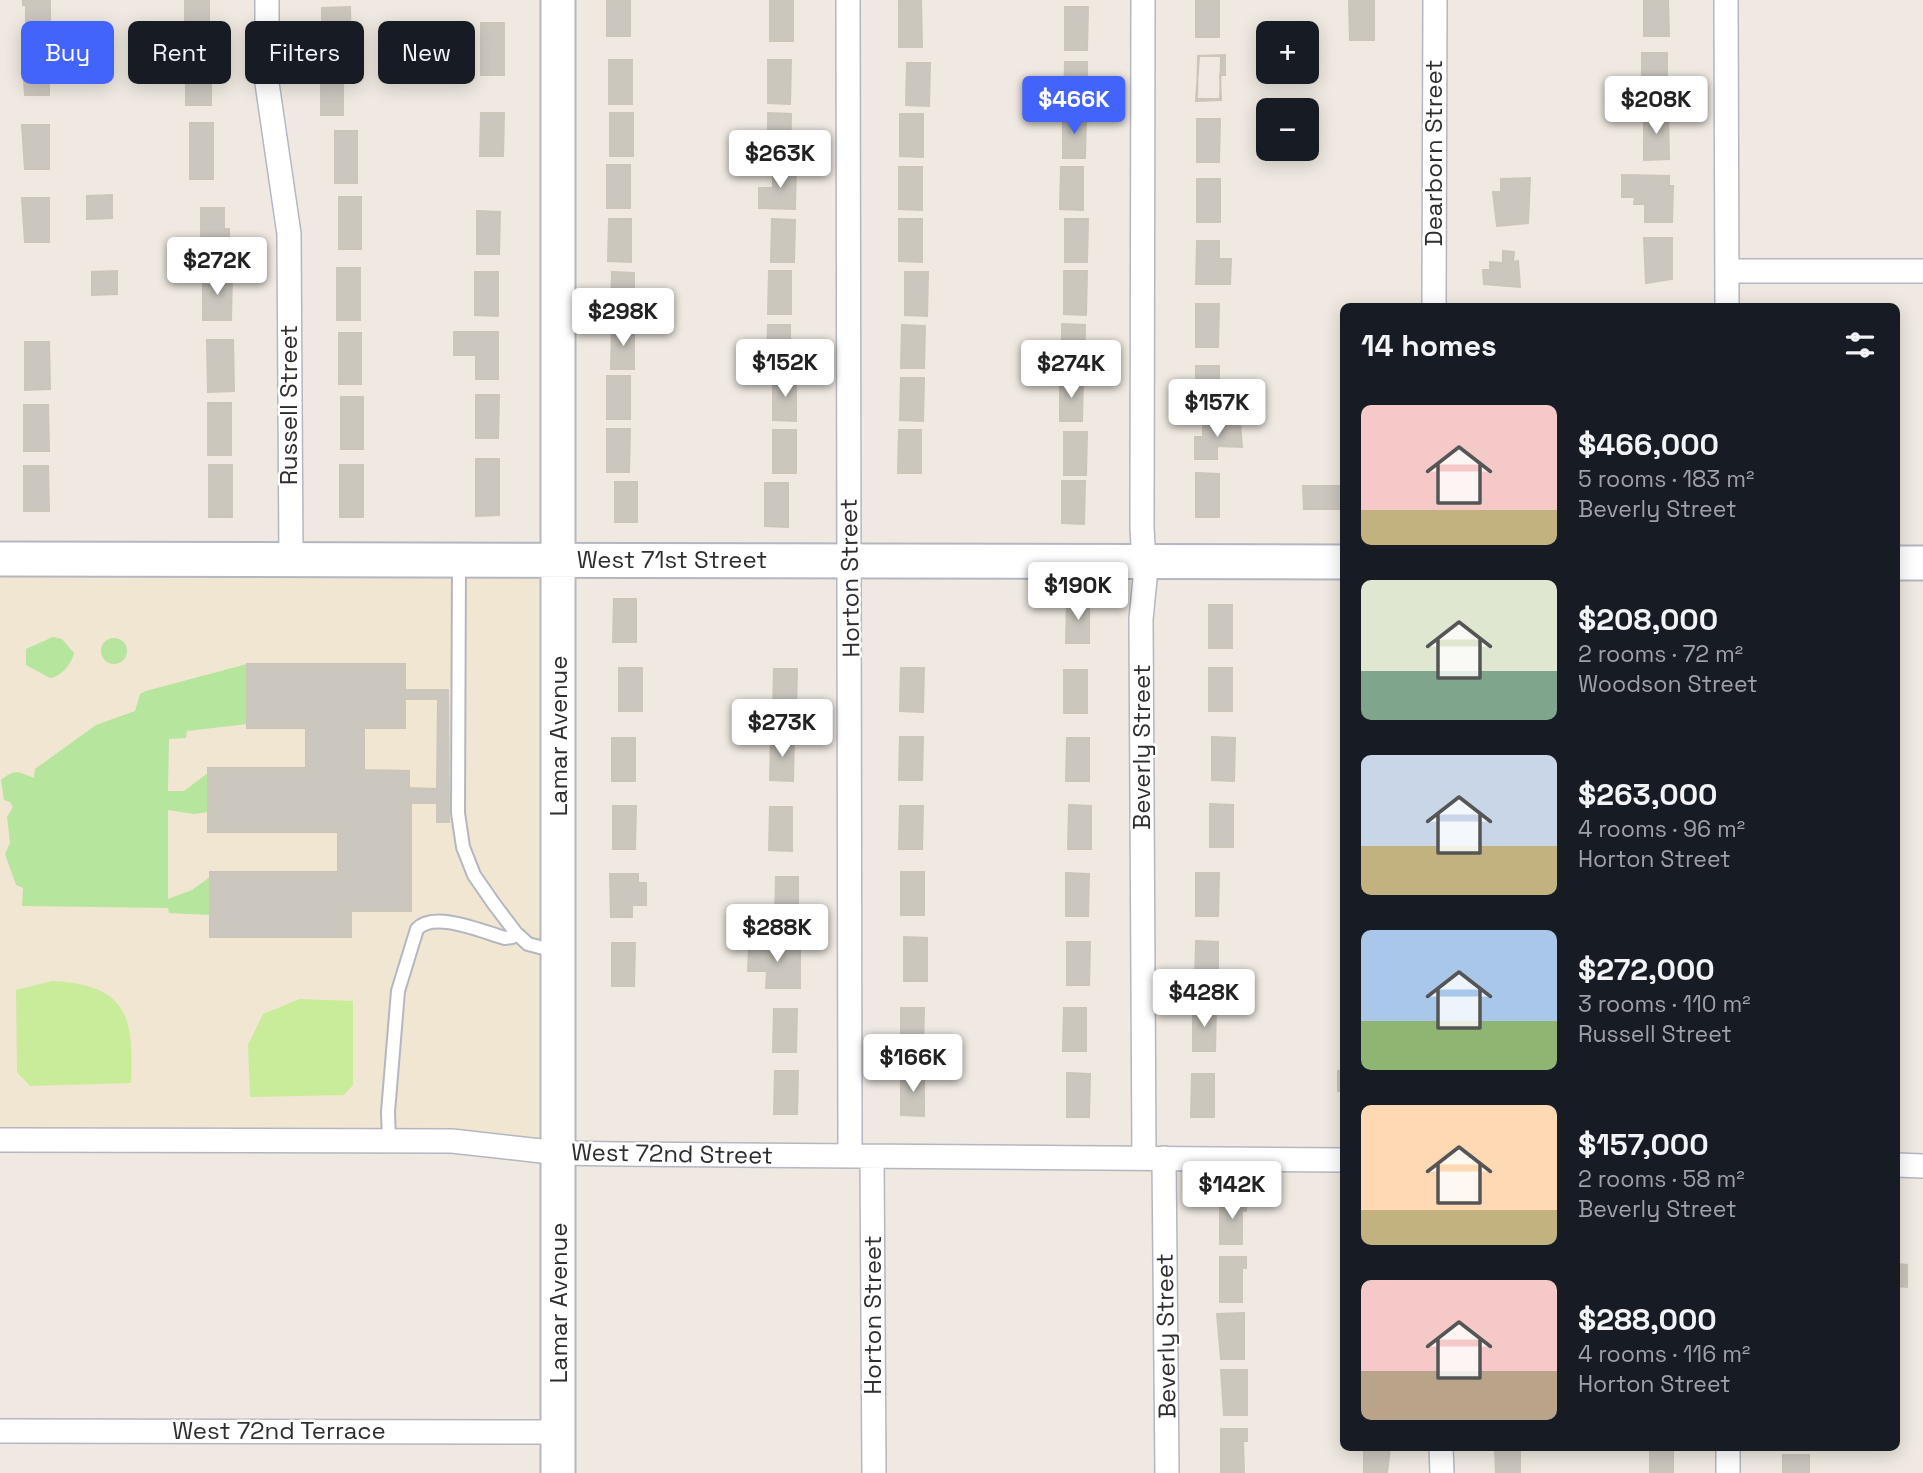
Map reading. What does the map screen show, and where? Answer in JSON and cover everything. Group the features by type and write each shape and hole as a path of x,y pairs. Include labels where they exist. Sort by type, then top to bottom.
{"street":[{"name":"Russell Street","path":"267,0 267,83 289,234 291,559"},
{"name":"Lamar Avenue","path":"558,0 558,1473"},
{"name":"Horton Street","path":"848,0 850,561 861,1157 874,1473"},
{"name":"Beverly Street","path":"1143,0 1141,315 1145,579 1141,619 1154,1158 1167,1473"},
{"name":"Dearborn Street","path":"1434,303 1435,0"},
{"path":"1726,0 1727,303"},
{"path":"1728,271 1923,271"},
{"name":"West 71st Street","path":"0,558 1340,562"},
{"path":"1900,563 1923,563"},
{"name":"West 72nd Street","path":"0,1140 452,1141 559,1153 1340,1160"},
{"path":"1900,1165 1923,1166"},
{"name":"West 72nd Terrace","path":"0,1431 559,1432"},
{"path":"1441,1451 1442,1473"},
{"path":"1728,1451 1728,1473"}],"lane":[{"path":"459,560 459,825 463,847 474,875 516,933 528,943 558,952"},
{"path":"389,1141 388,1112 398,991 417,929 422,923 442,920 505,938 516,933"}],"shaded area":[{"path":"0,564 548,567 551,1138 535,1144 0,1134"}],"green space":[{"path":"53,637 62,639 74,653 65,669 50,678 26,665 26,649"},
{"path":"114,638 123,642 127,651 123,660 114,664 105,660 101,651 105,642"},
{"path":"247,664 247,724 187,731 186,738 169,739 168,791 184,791 208,773 208,812 194,814 168,810 168,899 192,890 210,877 210,915 169,913 168,908 22,906 23,888 16,885 5,854 10,843 7,817 13,807 10,802 4,800 1,780 17,772 34,778 35,769 96,725 135,711 140,694 146,691"},
{"path":"52,981 96,989 111,997 121,1008 130,1039 131,1083 30,1086 17,1072 16,990"},
{"path":"300,999 353,1001 353,1085 344,1095 250,1097 248,1045 263,1014"}],"building":[{"path":"23,0 50,0 50,21 26,21 26,5 23,5"},
{"path":"185,0 209,0 209,21 185,21"},
{"path":"607,0 630,0 630,36 607,36"},
{"path":"770,0 793,0 793,41 770,41"},
{"path":"899,0 921,0 922,47 899,47"},
{"path":"1196,0 1219,0 1219,37 1196,37"},
{"path":"1349,0 1374,0 1374,40 1350,40"},
{"path":"1644,0 1668,0 1669,36 1644,36"},
{"path":"350,7 350,21 322,21 322,8"},
{"path":"1065,7 1088,7 1087,50 1065,50"},
{"path":"481,23 504,23 504,75 481,75"},
{"path":"1642,53 1667,53 1667,100 1642,100"},
{"path":"1225,55 1225,75 1220,75 1221,100 1196,101 1199,56"},
{"path":"1198,56 1221,56 1220,99 1197,99"},
{"path":"609,60 632,60 632,104 609,104"},
{"path":"768,60 791,60 790,104 768,103"},
{"path":"1065,62 1087,62 1087,105 1064,105"},
{"path":"907,63 930,63 929,106 906,105"},
{"path":"24,84 49,84 49,95 25,95"},
{"path":"186,84 211,84 211,105 186,105"},
{"path":"321,84 343,84 343,115 321,115"},
{"path":"1668,112 1669,159 1644,160 1644,113"},
{"path":"481,113 504,113 503,156 480,156"},
{"path":"610,113 633,113 633,156 610,156"},
{"path":"768,113 791,114 790,157 768,156"},
{"path":"900,114 923,114 923,157 900,156"},
{"path":"1063,115 1086,115 1085,158 1063,158"},
{"path":"1197,119 1220,119 1219,162 1197,162"},
{"path":"190,123 213,123 213,179 190,179"},
{"path":"22,125 49,125 49,169 25,169"},
{"path":"335,131 357,131 357,183 335,183"},
{"path":"607,165 630,165 630,208 607,208"},
{"path":"773,166 796,166 795,209 759,208 759,188 773,188"},
{"path":"899,167 922,167 922,210 899,209"},
{"path":"1061,167 1083,167 1083,210 1060,209"},
{"path":"1622,175 1669,176 1669,186 1673,186 1672,222 1645,222 1645,204 1634,204 1635,197 1622,197"},
{"path":"1530,178 1528,223 1497,226 1493,192 1501,192 1501,179"},
{"path":"1197,179 1220,179 1220,222 1197,222"},
{"path":"112,195 112,218 87,219 87,196"},
{"path":"339,197 361,197 361,249 339,249"},
{"path":"22,198 49,198 49,242 25,242"},
{"path":"201,208 224,208 224,229 229,229 229,250 201,250"},
{"path":"477,211 500,212 499,254 477,254"},
{"path":"609,219 631,219 631,262 608,261"},
{"path":"772,219 795,220 794,262 771,262"},
{"path":"899,219 922,219 922,262 899,261"},
{"path":"1065,219 1088,219 1087,262 1065,262"},
{"path":"1644,238 1672,238 1672,279 1646,283"},
{"path":"1197,241 1219,241 1219,259 1231,259 1230,284 1196,284"},
{"path":"1503,251 1514,252 1513,262 1518,261 1520,287 1484,284 1483,270 1490,270 1490,262 1503,263"},
{"path":"337,268 360,268 360,320 337,320"},
{"path":"117,271 117,294 92,295 92,272"},
{"path":"769,271 791,271 791,314 768,314"},
{"path":"1064,271 1087,271 1086,315 1064,314"},
{"path":"475,272 498,272 498,316 475,315"},
{"path":"612,272 634,273 634,316 611,316"},
{"path":"905,272 928,272 927,316 905,315"},
{"path":"203,275 232,275 231,320 203,320"},
{"path":"1196,304 1219,304 1218,347 1196,347"},
{"path":"1062,324 1085,325 1084,367 1062,367"},
{"path":"768,325 790,325 790,368 767,368"},
{"path":"902,325 925,326 924,368 901,368"},
{"path":"612,326 634,326 634,369 611,369"},
{"path":"454,332 498,332 498,379 476,379 476,355 454,355"},
{"path":"339,333 361,333 361,384 339,384"},
{"path":"207,340 233,340 234,391 208,392"},
{"path":"25,342 49,342 50,389 25,390"},
{"path":"1196,366 1219,366 1219,409 1196,409"},
{"path":"607,376 630,376 630,419 607,419"},
{"path":"773,378 796,378 796,421 773,420"},
{"path":"901,378 924,378 923,421 900,420"},
{"path":"1060,378 1083,379 1082,421 1060,421"},
{"path":"476,395 499,395 498,438 476,438"},
{"path":"341,397 363,397 363,449 341,449"},
{"path":"208,403 231,403 231,455 208,455"},
{"path":"24,405 48,405 49,451 24,451"},
{"path":"1240,423 1242,447 1217,446 1217,459 1195,459 1195,437 1203,437 1203,424"},
{"path":"607,429 630,429 629,472 607,472"},
{"path":"773,430 796,430 796,473 773,473"},
{"path":"899,430 921,430 921,473 898,473"},
{"path":"1064,432 1087,432 1086,475 1064,475"},
{"path":"476,459 499,459 499,515 476,516"},
{"path":"209,465 232,465 232,517 209,517"},
{"path":"340,465 363,465 363,517 340,517"},
{"path":"24,466 48,466 49,511 24,511"},
{"path":"1196,473 1219,474 1219,517 1196,517"},
{"path":"1062,481 1085,481 1084,524 1062,523"},
{"path":"615,482 637,482 637,522 615,522"},
{"path":"765,483 788,483 788,527 765,526"},
{"path":"1303,486 1340,486 1340,509 1304,509"},
{"path":"614,599 636,599 636,642 613,642"},
{"path":"1067,600 1089,600 1089,643 1066,643"},
{"path":"1209,605 1232,605 1232,648 1209,648"},
{"path":"247,664 405,664 405,690 448,690 449,822 437,822 437,803 411,803 411,911 351,911 351,937 210,937 210,872 338,872 338,832 208,832 208,768 306,768 306,728 247,728","holes":["405,699 438,699 437,789 409,788 409,771 364,770 364,728 405,728"]},
{"path":"619,668 642,668 642,711 619,711"},
{"path":"901,668 924,668 923,712 900,711"},
{"path":"1209,668 1232,668 1232,711 1209,711"},
{"path":"774,669 797,669 796,712 773,712"},
{"path":"1064,670 1087,670 1087,713 1064,713"},
{"path":"771,737 794,738 793,781 770,780"},
{"path":"900,737 923,737 922,780 899,780"},
{"path":"1212,737 1235,738 1234,781 1212,780"},
{"path":"612,738 635,738 635,781 612,781"},
{"path":"1067,738 1089,738 1089,781 1066,781"},
{"path":"1210,804 1233,805 1233,847 1210,847"},
{"path":"1069,805 1091,806 1091,849 1068,849"},
{"path":"613,806 636,806 635,849 613,849"},
{"path":"900,806 923,806 922,849 899,849"},
{"path":"770,807 792,807 792,851 769,850"},
{"path":"901,872 924,872 924,915 901,915"},
{"path":"1066,873 1089,874 1088,916 1066,916"},
{"path":"1196,873 1219,873 1218,916 1196,916"},
{"path":"610,874 638,874 638,883 646,883 646,905 632,905 632,917 611,917"},
{"path":"776,877 798,877 798,920 775,920"},
{"path":"904,937 927,938 927,981 904,981"},
{"path":"1196,941 1218,942 1218,984 1195,984"},
{"path":"1067,942 1090,942 1089,985 1067,985"},
{"path":"612,943 635,943 634,986 612,986"},
{"path":"749,944 800,944 800,988 766,988 767,971 748,971"},
{"path":"901,1008 924,1008 923,1051 901,1051"},
{"path":"1064,1008 1086,1008 1086,1051 1063,1051"},
{"path":"1193,1008 1216,1008 1215,1051 1193,1051"},
{"path":"774,1009 797,1009 796,1052 773,1052"},
{"path":"775,1071 798,1071 797,1114 774,1114"},
{"path":"1338,1071 1340,1071 1340,1091"},
{"path":"901,1073 924,1073 924,1116 901,1115"},
{"path":"1067,1073 1090,1074 1089,1117 1067,1117"},
{"path":"1192,1074 1214,1074 1214,1117 1191,1117"},
{"path":"1220,1199 1246,1199 1246,1211 1242,1211 1242,1244 1220,1244"},
{"path":"1220,1257 1246,1257 1246,1268 1242,1268 1242,1302 1220,1302"},
{"path":"1900,1264 1907,1265 1907,1287 1900,1286"},
{"path":"1244,1313 1244,1359 1221,1359 1217,1314"},
{"path":"1221,1370 1247,1370 1247,1415 1224,1415"},
{"path":"1221,1429 1247,1429 1247,1441 1243,1441 1244,1473 1221,1473"},
{"path":"1364,1451 1390,1451 1387,1473 1364,1473"},
{"path":"1495,1451 1520,1451 1520,1473 1496,1473"},
{"path":"1650,1451 1673,1451 1673,1473 1650,1473"},
{"path":"1783,1455 1809,1455 1809,1473 1783,1473"}]}
